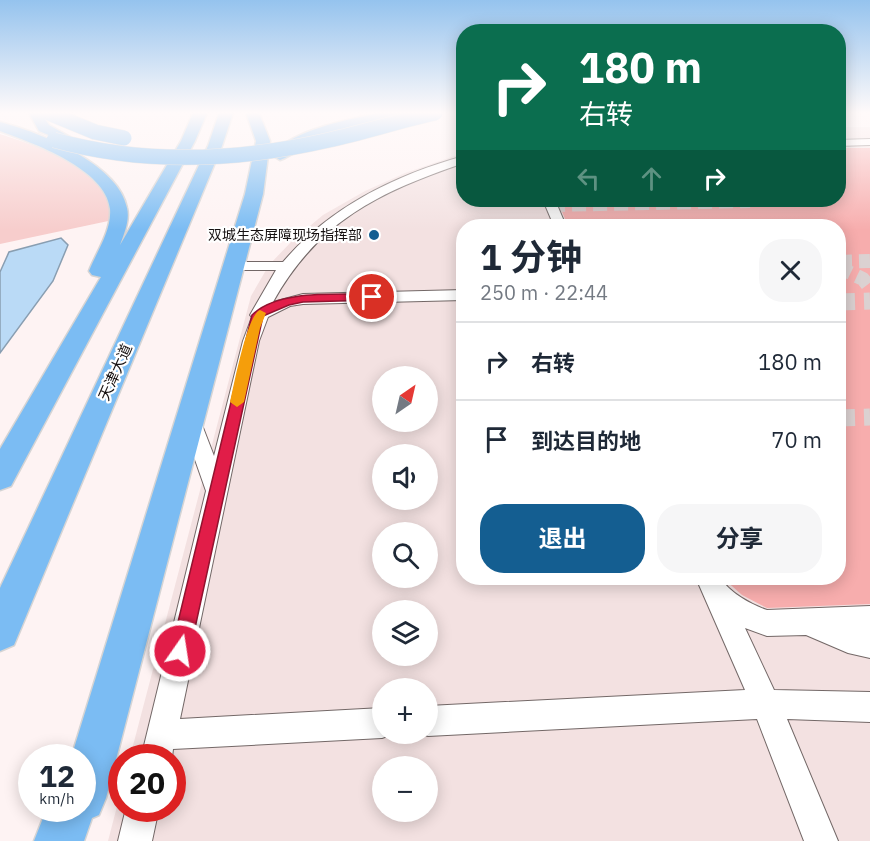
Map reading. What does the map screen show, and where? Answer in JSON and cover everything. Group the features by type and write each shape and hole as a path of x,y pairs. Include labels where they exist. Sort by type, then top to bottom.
{"highway":[{"path":"56,152 89,168 108,184 118,203 118,222 66,361"},
{"path":"110,152 197,156 251,152"},
{"path":"0,477 66,361 179,152"},
{"name":"天津大道","path":"0,631 212,152"},
{"path":"96,751 254,194 261,152"},
{"path":"254,194 271,164 283,152"},
{"path":"95,744 105,720"},
{"path":"59,841 66,822"},
{"path":"70,841 75,822"}],"lane":[{"path":"158,744 258,315 274,285 320,229 348,208 416,176 456,162"},
{"path":"233,266 288,266"},
{"path":"274,285 283,294 303,299"},
{"path":"258,315 286,302 303,299 456,295"},
{"path":"190,416 217,491"},
{"path":"712,585 750,617 767,623 870,619"},
{"path":"712,585 766,704 821,841"},
{"path":"803,622 848,639 870,644"},
{"path":"438,720 766,704 870,707"},
{"path":"177,744 372,724"},
{"path":"135,841 140,822"}],"shaded area":[{"path":"0,152 49,152 92,175 103,185 110,196 113,220 0,244"},
{"path":"846,152 870,152 870,841 108,841 113,822 186,822 186,744 133,744 251,296 269,265 292,241 323,215 365,191 405,173 456,155 456,207 846,207"}],"water":[{"path":"61,238 68,245 53,281 0,353 0,272 9,252"}],"building":[{"path":"846,152 870,152 870,604 767,608 742,595 731,585 846,585 846,219 565,219 560,207 846,207"}],"tunnel":[{"path":"846,262 870,261"},
{"path":"846,271 863,279 870,288"},
{"path":"846,302 870,301"},
{"path":"846,418 870,417"}],"slow traffic":[{"path":"237,402 254,328 260,313"}],"place":[{"name":"双城生态屏障现场指挥部","path":"374,235"}],"route":[{"path":"180,651 258,315 271,307 303,299 372,297"}]}
